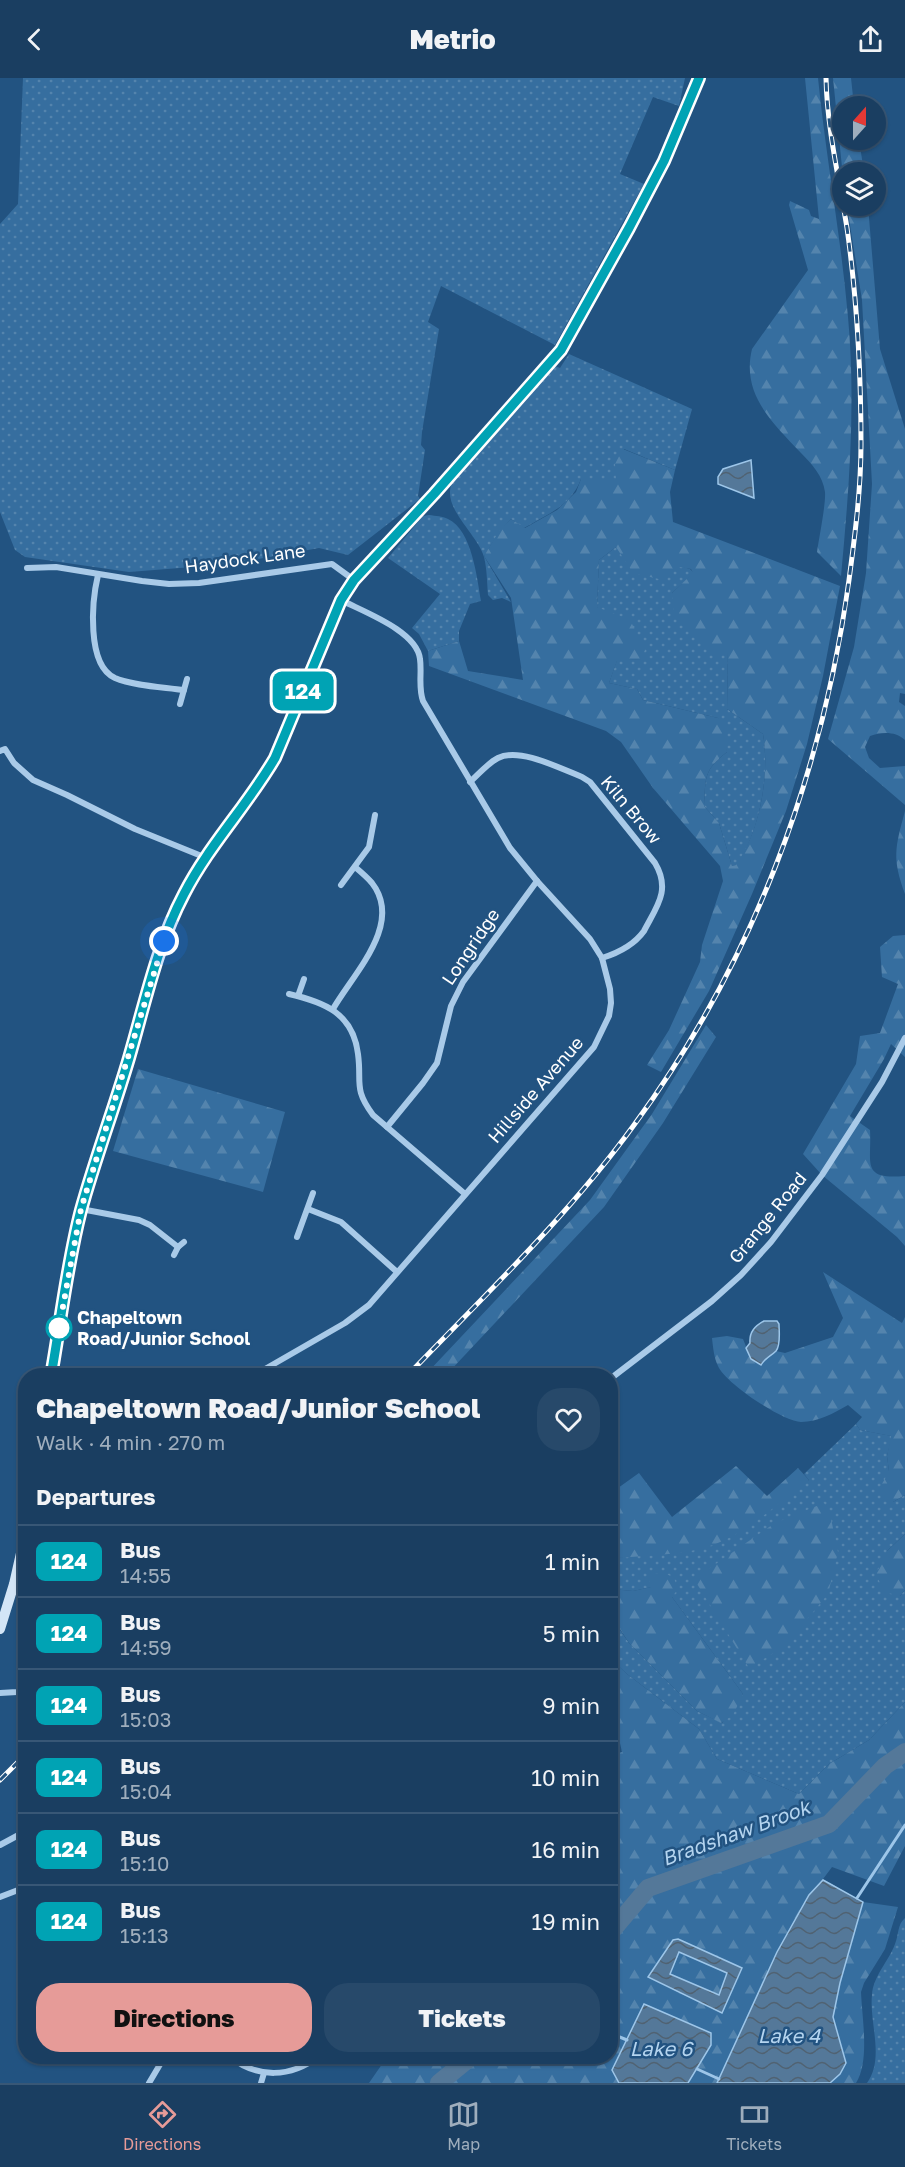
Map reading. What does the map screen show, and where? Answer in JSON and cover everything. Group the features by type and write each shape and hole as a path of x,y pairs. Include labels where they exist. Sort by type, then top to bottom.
{"main road":[{"path":"52,1368 81,1209 173,916 204,857 264,777 275,758 341,600 354,580 434,494 561,350 664,161 699,78"},
{"path":"0,1629 18,1566"}],"street":[{"name":"Haydock Lane","path":"27,568 56,567 151,582 199,583 326,564 337,566 354,580"},
{"path":"98,575 93,595 93,613 97,654 106,672 122,680 184,690"},
{"name":"Hillside Avenue","path":"267,1368 359,1314 587,1055 600,1037 609,1016 611,1003 602,958 590,939 510,848 423,701 420,691 421,659 411,639 341,600"},
{"path":"180,704 187,679"},
{"path":"2,750 33,780 135,829 204,857"},
{"name":"Kiln Brow","path":"470,782 492,762 509,754 527,757 582,777 590,782 656,863 663,889 644,931 640,937 622,950 602,958"},
{"path":"341,885 369,847 375,815"},
{"path":"333,1009 378,937 383,919 383,908 375,887 355,867"},
{"name":"Longridge","path":"387,1127 437,1063 451,1006 463,982 537,881"},
{"path":"298,996 304,979"},
{"path":"289,994 324,1004 333,1009 348,1027 356,1045 358,1086 373,1115 465,1194"},
{"name":"Grange Road","path":"618,1373 712,1301 741,1275 771,1242 822,1175 882,1082 905,1038"},
{"path":"297,1237 313,1192"},
{"path":"81,1209 139,1220 150,1225 181,1245 174,1255"},
{"path":"308,1209 341,1222 396,1272"},
{"path":"0,1692 8,1694 18,1691"},
{"path":"0,1845 18,1835"},
{"path":"0,1897 18,1890"},
{"path":"149,2083 160,2064"},
{"path":"242,2064 264,2073 290,2072 308,2064"},
{"path":"261,2083 264,2073"}],"green space":[{"path":"23,78 685,78 679,106 653,97 620,174 644,184 555,345 441,286 428,322 439,329 422,432 421,445 425,450 418,496 420,499 348,555 319,548 230,564 129,572 25,557 15,550 0,512 0,224 18,204"},
{"path":"805,78 818,78 832,190 832,216 835,216 848,317 851,415 849,479 841,576 817,552 825,497 822,481 813,466 780,431 762,407 751,380 750,365 752,349 808,270 789,205 790,201 809,210 811,216 819,219"},
{"path":"833,78 851,78 853,96 835,96"},
{"path":"840,150 861,150 862,162 841,162"},
{"path":"849,216 869,216 880,349 905,429 905,694 900,693 899,702 905,706 905,740 893,734 879,734 870,736 865,747 869,758 880,768 905,766 905,805 828,739 854,647 866,573 872,484 862,300"},
{"path":"569,354 692,409 675,470 624,449 616,479 581,479 565,503 524,528 511,519 502,528 484,556 511,602 502,598 493,600 488,595 484,557 452,502 450,492 452,483 555,366 560,368"},
{"path":"623,449 675,470 670,492 673,522 840,586 807,744 786,811 709,991 661,1072 647,1065 669,1030 700,962 702,945 723,881 720,866 653,788 621,742 606,731 429,666 428,651 459,641 468,671 523,680 511,598 484,556 501,528 511,519 525,528 557,510 576,492 581,479 616,479 615,464","holes":["616,547 633,573 663,580 679,567 691,569 693,573 672,593 674,615 713,655 728,652 727,709 763,734 765,767 761,802 751,836 736,865 732,866 719,823 704,806 707,775 714,764 727,752 726,726 718,718 643,700 637,689 609,683 617,661 641,659 645,650 630,620 597,607 599,560"]},
{"path":"423,516 448,519 463,533 472,556 481,601 470,604 459,631 459,641 428,651 419,634 412,628 440,594 388,558"},
{"path":"616,547 690,569 694,573 672,593 728,652 727,709 763,734 765,767 761,802 752,836 737,865 732,866 719,823 704,806 707,775 714,764 727,752 718,718 643,700 637,689 609,683 617,660 641,659 597,607 599,560"},
{"path":"905,811 905,894 898,871 896,853"},
{"path":"905,935 905,1057 891,1044 850,1116 870,1130 870,1160 875,1172 891,1177 905,1176 905,1246 822,1175 803,1154 856,1064 860,1036 880,1033 898,984 882,977 880,947 893,936"},
{"path":"706,1025 716,1037 663,1123 604,1207 453,1368 432,1368 590,1200 652,1114"},
{"path":"138,1069 285,1112 263,1192 113,1151"},
{"path":"823,1272 902,1323 905,1317 905,1495 893,1502 884,1500 879,1489 889,1472 887,1456 891,1436 860,1430 856,1424 862,1417 848,1405 807,1422 781,1416 731,1382 716,1360 712,1338 727,1336 743,1339 751,1359 764,1360 776,1351 785,1353 833,1337 843,1318"},
{"path":"856,1424 860,1430 892,1436 887,1456 893,1502 905,1495 905,1534 887,1551 900,1596 905,1590 905,1702 869,1740 829,1764 799,1794 717,1759 699,1729 618,1666 618,1627 629,1643 697,1711 722,1723 743,1694 672,1597 652,1587 633,1591 618,1590 618,1557 809,1480 804,1474"},
{"path":"736,1466 767,1496 798,1468 809,1480 758,1520 730,1538 700,1549 671,1554 618,1557 618,1488 639,1473 672,1517"},
{"path":"824,1503 830,1514 838,1552 828,1594 785,1646 749,1668 694,1579 775,1523"},
{"path":"905,1534 905,1590 900,1596 884,1592 876,1574 887,1551"},
{"path":"665,1573 674,1578 678,1589 672,1597 743,1694 733,1715 721,1723 697,1711 629,1643 618,1626 618,1590 633,1591 651,1587 649,1580 654,1574"},
{"path":"618,1666 699,1729 717,1759 799,1794 829,1764 869,1740 905,1702 905,1846 884,1886 832,1867 823,1879 863,1902 898,1907 885,1949 861,1992 864,2051 863,2063 856,2083 369,2083 382,2064 618,2064 618,1753 622,1752 618,1734"},
{"path":"905,1918 905,2083 867,2083 875,2063 876,2052 872,2006 873,1988"}],"water":[{"path":"751,460 754,498 718,484 718,477 723,469"},
{"path":"764,1321 777,1321 779,1342 776,1351 761,1365 751,1359 746,1348 750,1343 753,1330"},
{"name":"Lake 4","path":"823,1880 863,1902 840,1983 833,2017 846,2063 840,2074 830,2083 717,2083 777,1952 809,1895"},
{"path":"678,1939 742,1968 722,2013 648,1977 673,1940","holes":["679,1952 727,1973 719,1995 670,1974"]},
{"name":"Lake 6","path":"644,2004 711,2033 711,2045 688,2083 619,2083 612,2070 615,2064 618,2064 618,2058"}],"waterway":[{"name":"Bradshaw Brook","path":"618,1924 648,1888 829,1824 885,1766 905,1752"},
{"path":"857,1898 905,1825"},
{"path":"618,2036 627,2040"},
{"name":"Bradshaw Brook","path":"439,2083 462,2064"},
{"path":"697,2069 719,2079"}],"railway":[{"path":"415,1368 525,1254 582,1191 634,1125 676,1063 714,1000 747,934 776,866 800,797 821,726 837,653 849,580 861,461 856,309 847,228 831,134 826,78"},
{"path":"0,1780 18,1762"}],"bus line":[{"name":"124","path":"52,1368 81,1209 158,959 173,916 184,894 204,857 264,777 275,758 296,711 328,627 354,580 392,541 561,350 664,161 699,78"}],"place":[{"name":"Chapeltown Road/Junior School","path":"59,1328"}],"route":[{"path":"59,1328 81,1209 164,941"}]}
